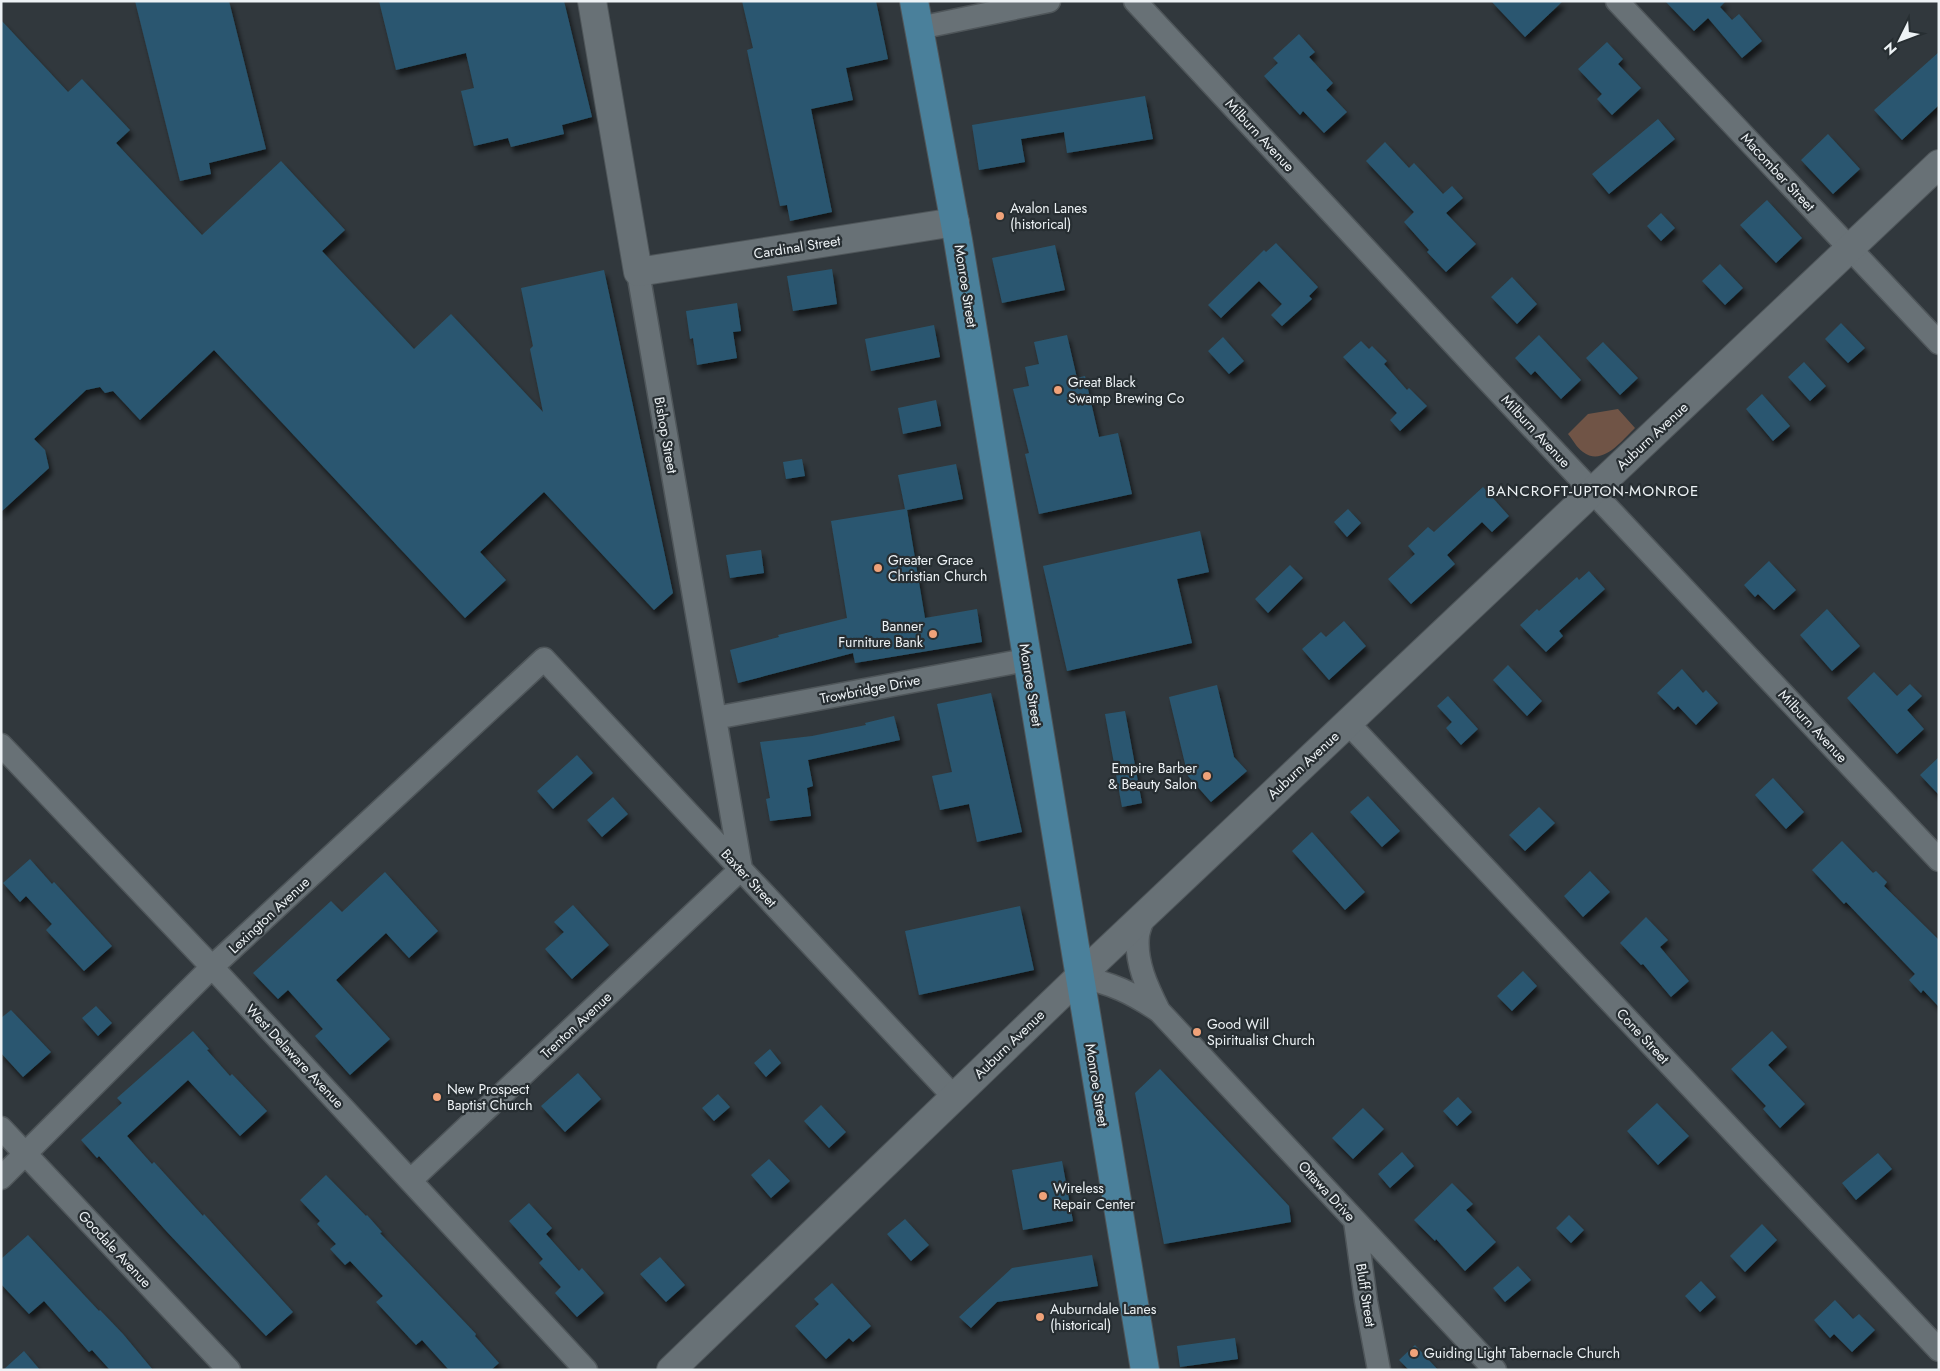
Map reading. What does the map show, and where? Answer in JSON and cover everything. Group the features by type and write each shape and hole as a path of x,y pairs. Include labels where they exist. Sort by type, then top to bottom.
{"main road":[{"name":"Monroe Street","path":"914,1 955,222 1145,1370"}],"street":[{"name":"Bishop Street","path":"592,1 741,870"},
{"path":"919,28 1049,1"},
{"name":"Milburn Avenue","path":"1135,1 1939,860"},
{"name":"Macomber Street","path":"1617,1 1939,343"},
{"name":"Auburn Avenue","path":"671,1370 1144,916 1939,164"},
{"name":"Cardinal Street","path":"638,272 955,222"},
{"name":"Baxter Street","path":"544,660 954,1097"},
{"name":"Lexington Avenue","path":"1,1178 212,967 544,660"},
{"name":"Trowbridge Drive","path":"715,718 1026,660"},
{"name":"Cone Street","path":"1348,723 1939,1350"},
{"name":"West Delaware Avenue","path":"1,745 212,967 586,1370"},
{"name":"Trenton Avenue","path":"411,1180 741,870"},
{"name":"Ottawa Drive","path":"1144,916 1138,935 1142,973 1159,1011"},
{"name":"Ottawa Drive","path":"1080,977 1120,988 1140,998 1159,1011 1495,1370"},
{"name":"Goodale Avenue","path":"1,1128 229,1370"},
{"name":"Bluff Street","path":"1355,1220 1378,1370"}],"shaded area":[{"path":"1618,409 1635,428 1618,445 1605,454 1590,456 1577,446 1568,434 1588,414"}],"building":[{"path":"135,1 229,1 266,149 209,163 211,174 180,181"},
{"path":"379,1 564,1 592,117 562,125 564,134 511,147 508,138 474,146 461,91 474,88 466,53 396,70"},
{"path":"742,1 876,1 888,59 846,68 853,100 811,109 832,212 790,221 787,205 780,206 747,50 753,48"},
{"path":"1491,1 1563,1 1525,37"},
{"path":"1665,1 1726,1 1720,7 1732,20 1739,14 1762,41 1742,58 1708,18 1694,31"},
{"path":"1,20 68,92 82,79 130,130 116,143 202,235 281,161 345,230 322,251 414,349 451,314 543,412 530,349 533,346 521,288 604,270 673,593 654,610 544,492 480,552 506,580 465,618 214,350 140,420 113,391 105,393 100,387 86,390 34,439 45,450 49,468 1,512"},
{"path":"1299,34 1315,52 1309,57 1333,83 1326,90 1347,112 1324,133 1303,111 1300,115 1264,76 1278,63 1273,58"},
{"path":"1607,42 1623,59 1618,64 1641,88 1612,115 1597,99 1602,94 1578,69"},
{"path":"1939,52 1939,105 1902,140 1874,110"},
{"path":"1145,96 1153,139 1067,153 1064,132 1021,139 1025,162 979,170 972,125"},
{"path":"1658,119 1675,139 1609,194 1592,174"},
{"path":"1828,134 1860,169 1833,194 1801,160"},
{"path":"1385,142 1409,168 1414,163 1443,194 1452,186 1463,198 1446,213 1476,244 1446,272 1427,252 1429,250 1404,222 1414,212 1366,161"},
{"path":"1767,200 1802,238 1776,263 1740,225"},
{"path":"1661,213 1675,228 1661,241 1647,226"},
{"path":"1276,243 1318,287 1309,296 1312,299 1282,326 1271,315 1282,304 1259,281 1221,318 1208,305 1264,250 1266,252"},
{"path":"1055,245 1065,290 1002,303 992,258"},
{"path":"1720,264 1743,288 1725,305 1702,281"},
{"path":"832,269 837,304 793,311 787,276"},
{"path":"1512,277 1537,304 1517,324 1491,297"},
{"path":"737,303 741,331 733,332 737,358 697,365 693,338 690,339 686,311"},
{"path":"1841,323 1865,348 1848,363 1825,339"},
{"path":"934,325 940,357 871,371 865,339"},
{"path":"1067,335 1077,378 1085,376 1099,437 1118,433 1132,494 1039,514 1025,454 1029,453 1013,389 1029,386 1025,367 1039,364 1034,342"},
{"path":"1539,335 1581,380 1561,399 1535,371 1531,375 1515,358"},
{"path":"1223,337 1244,361 1229,374 1208,351"},
{"path":"1361,341 1369,349 1372,346 1387,361 1384,364 1407,390 1409,388 1427,406 1400,431 1390,420 1397,413 1343,357"},
{"path":"1603,342 1638,378 1620,395 1586,358"},
{"path":"1804,362 1826,386 1810,401 1788,377"},
{"path":"1762,394 1790,426 1773,441 1746,409"},
{"path":"936,400 941,426 903,434 898,408"},
{"path":"802,459 805,476 786,479 783,462"},
{"path":"956,464 963,499 907,510 925,618 977,609 982,642 855,663 853,653 738,683 730,650 779,637 778,635 847,618 831,521 905,509 898,475"},
{"path":"1483,487 1509,516 1492,532 1482,522 1447,555 1455,564 1411,604 1388,579 1415,554 1408,546 1428,527 1434,532"},
{"path":"1348,509 1361,523 1347,537 1334,522"},
{"path":"1200,531 1209,572 1177,579 1192,643 1067,671 1043,566"},
{"path":"761,550 764,573 730,578 726,555"},
{"path":"1769,561 1796,590 1774,610 1758,594 1755,597 1744,585"},
{"path":"1290,565 1303,578 1268,613 1255,599"},
{"path":"1589,571 1605,589 1559,631 1563,636 1546,652 1520,625 1537,609 1539,611 1577,577 1579,580"},
{"path":"1827,609 1860,646 1832,671 1800,635"},
{"path":"1344,621 1366,646 1329,680 1302,649 1321,632 1326,637"},
{"path":"1508,665 1542,701 1527,716 1493,680"},
{"path":"1682,669 1703,693 1706,690 1718,703 1696,725 1678,706 1674,710 1657,693"},
{"path":"1874,672 1897,696 1910,684 1922,696 1907,710 1924,729 1897,754 1847,698"},
{"path":"1217,685 1234,757 1247,771 1211,802 1188,776 1169,697"},
{"path":"991,693 1022,832 977,842 969,804 940,810 932,776 952,772 937,704"},
{"path":"1448,696 1478,729 1461,745 1446,728 1452,722 1437,706"},
{"path":"1125,711 1142,803 1122,807 1105,714"},
{"path":"894,716 900,740 808,760 813,786 807,788 811,816 770,821 766,799 770,798 760,742 812,736 866,725 865,723"},
{"path":"577,755 593,773 553,809 537,791"},
{"path":"1939,757 1939,795 1920,775"},
{"path":"1773,778 1804,812 1786,829 1755,795"},
{"path":"1368,796 1400,831 1382,847 1350,812"},
{"path":"613,797 628,814 602,837 587,820"},
{"path":"1539,807 1555,823 1525,851 1509,835"},
{"path":"1312,832 1365,892 1345,910 1292,851"},
{"path":"1842,841 1873,873 1876,871 1887,882 1884,886 1939,940 1939,1007 1923,990 1921,993 1909,980 1915,974 1846,902 1844,904 1812,870"},
{"path":"30,859 52,884 54,882 112,946 84,971 46,930 52,924 26,896 20,902 3,883"},
{"path":"1590,871 1610,892 1583,917 1564,896"},
{"path":"385,872 438,931 409,958 386,933 336,980 390,1039 350,1075 315,1036 323,1029 288,990 278,999 253,973 331,901 342,912"},
{"path":"573,905 609,945 572,979 545,949 564,932 554,922"},
{"path":"1020,906 1034,970 919,995 905,931"},
{"path":"1646,917 1668,940 1660,947 1689,981 1671,997 1643,964 1641,965 1620,943"},
{"path":"1523,971 1537,986 1512,1011 1497,996"},
{"path":"96,1006 112,1023 98,1036 82,1018"},
{"path":"11,1010 51,1052 23,1077 1,1053 1,1018"},
{"path":"193,1031 230,1076 232,1074 267,1111 240,1136 188,1080 127,1136 152,1164 154,1162 203,1216 204,1214 293,1312 266,1336 168,1233 99,1156 97,1158 81,1140 122,1103 117,1098"},
{"path":"1772,1031 1787,1047 1768,1065 1805,1104 1780,1128 1763,1109 1766,1106 1731,1069"},
{"path":"770,1049 781,1063 766,1077 754,1063"},
{"path":"1160,1069 1289,1206 1291,1222 1164,1244 1135,1093"},
{"path":"578,1073 601,1099 565,1132 541,1106"},
{"path":"718,1094 730,1107 714,1121 702,1108"},
{"path":"1458,1097 1472,1112 1457,1126 1443,1111"},
{"path":"1657,1103 1689,1136 1658,1165 1627,1131"},
{"path":"821,1105 846,1132 829,1148 804,1121"},
{"path":"1363,1108 1384,1129 1353,1159 1332,1138"},
{"path":"1402,1152 1414,1166 1390,1188 1378,1174"},
{"path":"1878,1153 1892,1169 1856,1200 1842,1183"},
{"path":"769,1159 790,1181 771,1198 751,1175"},
{"name":"Wireless Repair Center","path":"1062,1161 1073,1221 1023,1230 1012,1170"},
{"path":"326,1175 367,1215 382,1232 380,1233 476,1334 475,1336 499,1363 491,1370 449,1370 422,1340 416,1345 376,1302 383,1296 350,1261 345,1265 330,1249 336,1244 317,1224 320,1221 300,1200"},
{"path":"1452,1183 1473,1204 1466,1210 1496,1242 1465,1271 1436,1239 1435,1241 1414,1220"},
{"path":"529,1203 552,1228 546,1234 579,1271 582,1268 604,1293 577,1317 555,1293 561,1287 539,1263 543,1259 509,1221"},
{"path":"1569,1215 1584,1230 1571,1243 1556,1228"},
{"path":"905,1219 929,1245 911,1261 887,1234"},
{"path":"1762,1224 1777,1240 1745,1272 1730,1256"},
{"path":"28,1235 123,1334 153,1370 110,1370 92,1350 89,1352 44,1301 29,1314 1,1284 1,1259"},
{"path":"1092,1255 1098,1286 997,1302 971,1328 959,1317 1012,1268"},
{"path":"660,1257 685,1285 666,1302 640,1274"},
{"path":"1518,1266 1531,1280 1505,1302 1493,1288"},
{"path":"1701,1281 1716,1297 1700,1312 1685,1296"},
{"path":"832,1283 871,1326 853,1342 849,1338 826,1359 795,1326 819,1304 814,1299"},
{"path":"1835,1300 1853,1319 1859,1314 1875,1330 1852,1352 1834,1334 1830,1338 1814,1320"},
{"path":"1235,1338 1238,1359 1180,1367 1177,1346"},
{"name":"Guiding Light Tabernacle Church","path":"1415,1345 1438,1370 1409,1370 1399,1360"},
{"path":"24,1351 40,1370 3,1370"}],"place":[{"name":"Avalon Lanes (historical)","path":"1000,216"},
{"name":"Great Black Swamp Brewing Co","path":"1058,390"},
{"name":"Greater Grace Christian Church","path":"878,568"},
{"name":"Banner Furniture Bank","path":"933,634"},
{"name":"Empire Barber & Beauty Salon","path":"1207,776"},
{"name":"Good Will Spiritualist Church","path":"1197,1032"},
{"name":"New Prospect Baptist Church","path":"437,1097"},
{"name":"Wireless Repair Center","path":"1043,1196"},
{"name":"Auburndale Lanes (historical)","path":"1040,1317"},
{"name":"Guiding Light Tabernacle Church","path":"1414,1353"}],"district":[{"name":"BANCROFT-UPTON-MONROE","path":"1593,491"}]}
